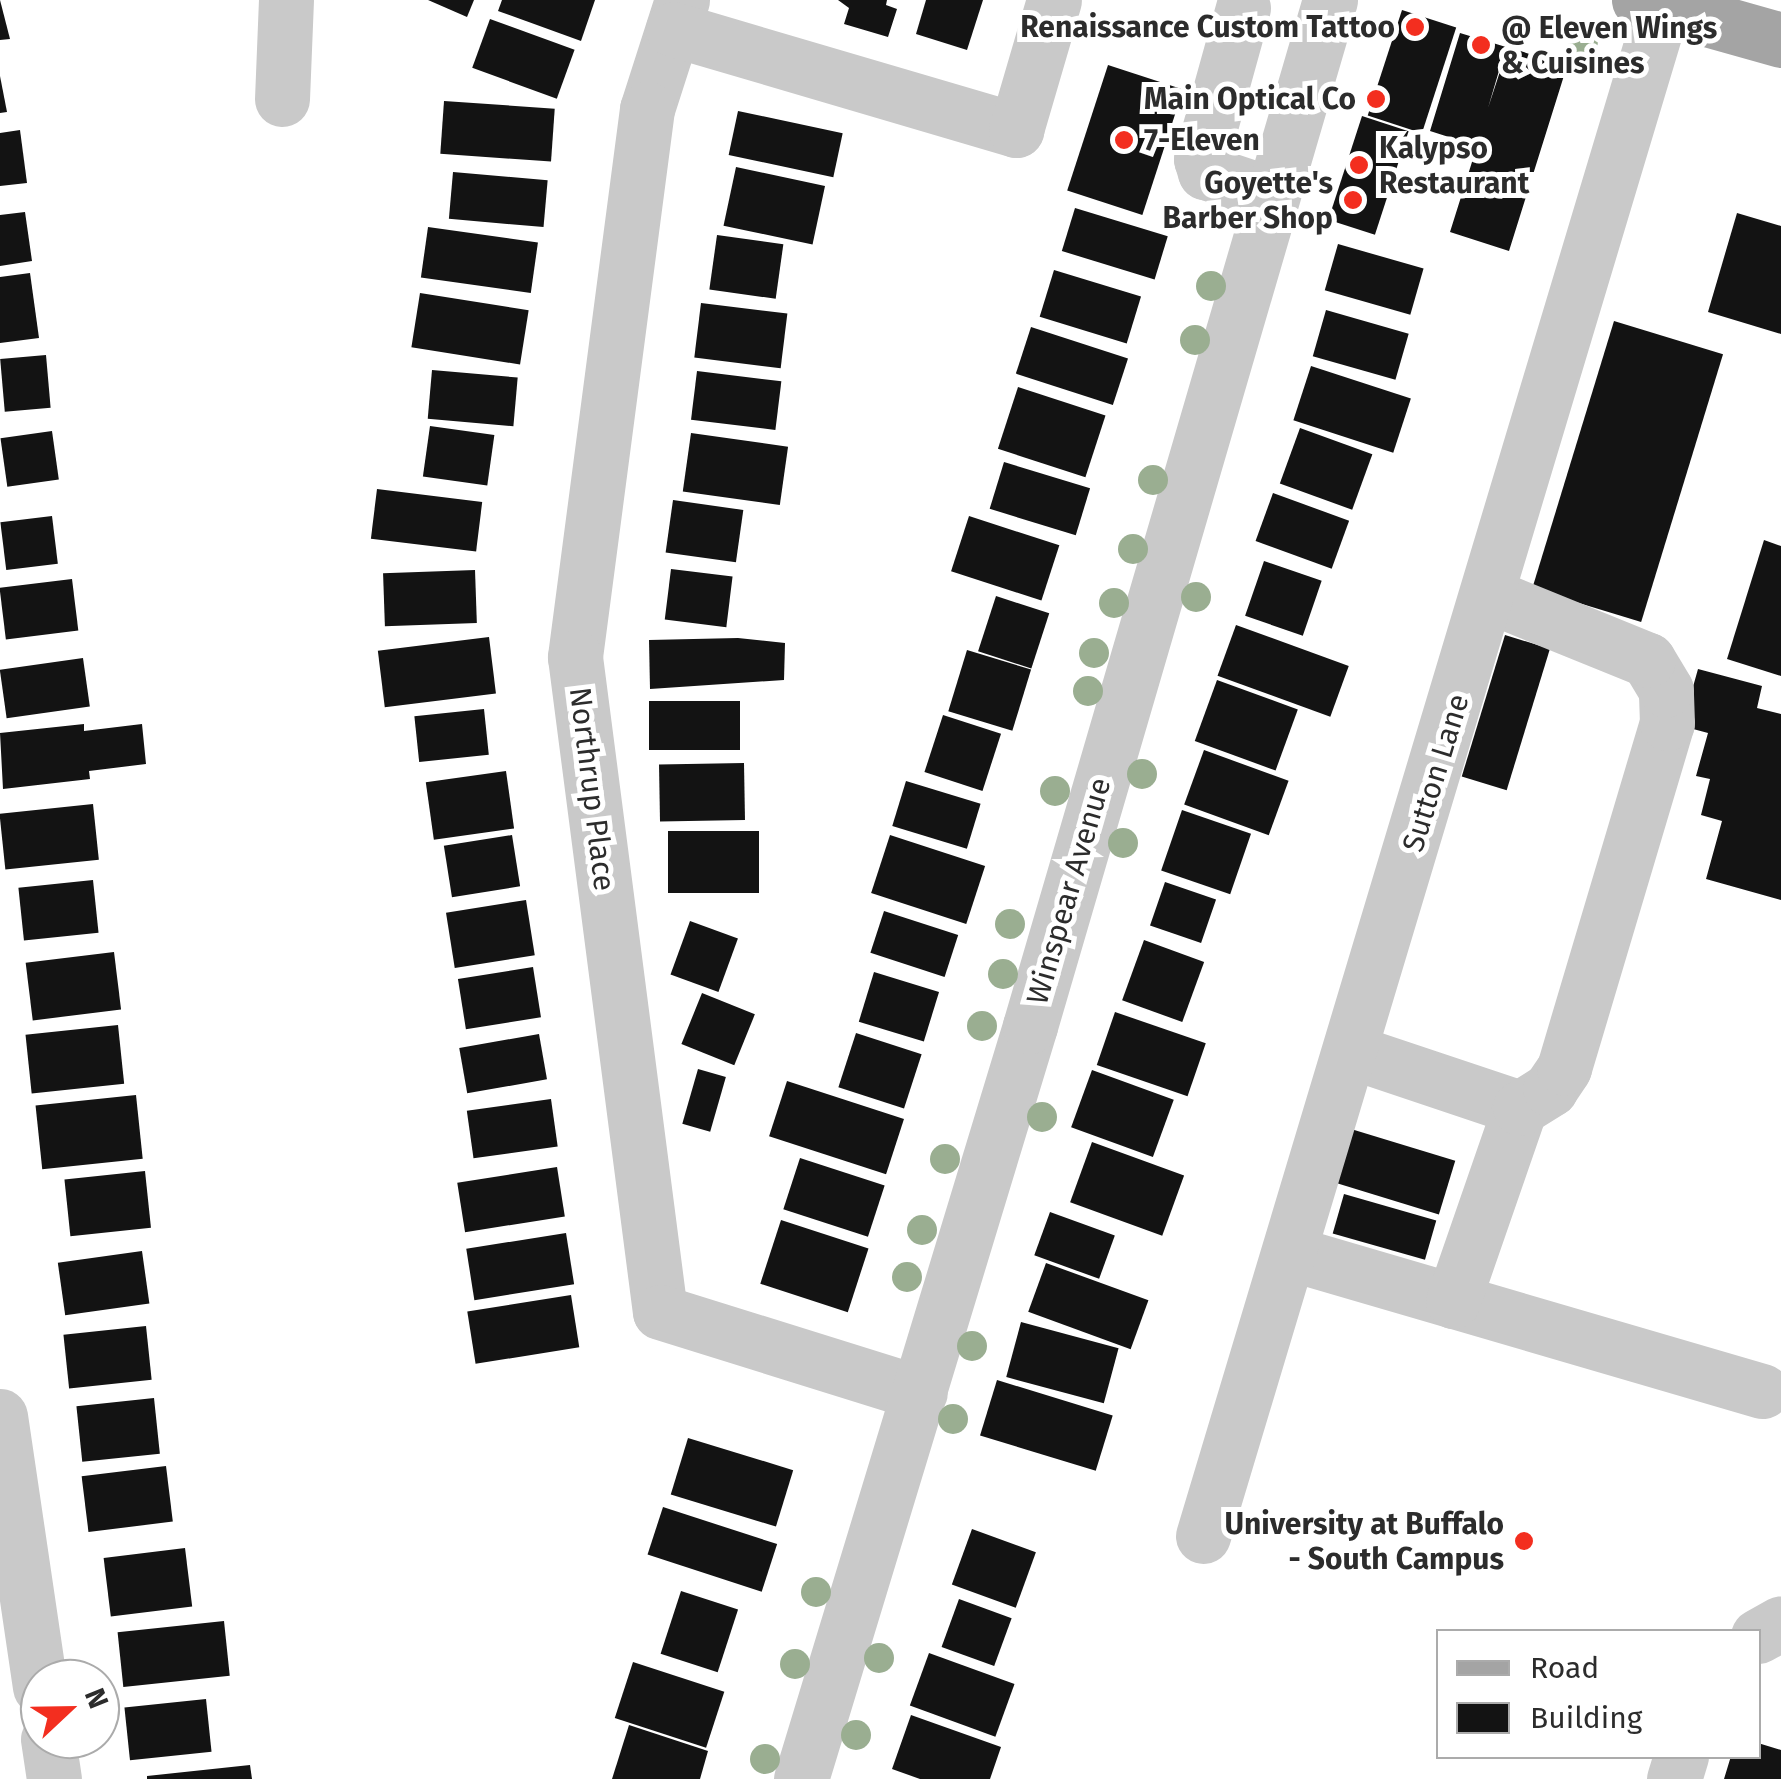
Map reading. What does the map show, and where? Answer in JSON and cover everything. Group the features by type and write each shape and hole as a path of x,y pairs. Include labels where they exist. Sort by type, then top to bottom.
{"main road":[{"path":"1669,6 1781,40"}],"street":[{"path":"282,98 286,0"},
{"path":"677,14 1016,130 1054,0"},
{"path":"1272,194 1205,172 1201,160 1229,4 1325,16"},
{"name":"Sutton Lane","path":"1203,1536 1669,6"},
{"name":"Northrup Place","path":"677,14 648,109 576,657 660,1312 920,1393"},
{"name":"Winspear Avenue","path":"801,1779 920,1393 1325,16"},
{"path":"1453,1301 1520,1108 1550,1090 1564,1068 1667,723 1666,690 1648,660 1490,596"},
{"path":"1350,1051 1520,1108"},
{"path":"1290,1253 1762,1391"},
{"path":"0,1416 36,1659"}],"building":[{"path":"0,0 10,39 0,40"},
{"path":"428,0 474,0 467,17"},
{"path":"502,0 595,0 581,41 498,11"},
{"path":"838,0 887,0 886,5 897,9 888,37 844,24 849,8"},
{"path":"926,0 983,0 967,50 916,34"},
{"path":"1402,10 1456,28 1422,133 1368,116"},
{"path":"490,19 575,50 557,99 472,68"},
{"path":"1460,33 1506,47 1488,108 1508,47 1567,66 1509,251 1450,232 1477,146 1430,131"},
{"name":"7-Eleven","path":"1108,65 1183,89 1142,215 1067,191"},
{"path":"0,76 7,112 0,113"},
{"path":"444,101 555,109 551,162 440,154"},
{"path":"738,111 843,133 833,177 729,155"},
{"path":"1362,116 1409,131 1375,235 1328,220"},
{"path":"20,130 27,183 0,186 0,133"},
{"path":"736,167 825,186 813,245 724,226"},
{"path":"453,172 548,180 544,227 449,219"},
{"path":"1075,208 1168,236 1155,279 1062,251"},
{"path":"25,212 32,261 0,266 0,215"},
{"path":"1737,213 1781,226 1781,334 1708,312"},
{"path":"428,227 538,242 531,293 421,278"},
{"path":"717,235 783,244 776,299 709,289"},
{"path":"1338,244 1424,269 1410,315 1325,290"},
{"path":"1054,270 1141,297 1127,343 1040,317"},
{"path":"30,273 39,338 0,343 0,277"},
{"path":"420,293 529,310 520,365 411,347"},
{"path":"701,303 787,314 781,368 694,358"},
{"path":"1326,310 1409,334 1395,380 1313,356"},
{"path":"1614,321 1723,354 1641,622 1532,589"},
{"path":"1031,327 1128,359 1113,405 1016,374"},
{"path":"46,355 51,408 5,412 0,359"},
{"path":"1311,366 1411,398 1393,453 1293,420"},
{"path":"432,370 518,377 513,426 428,419"},
{"path":"697,371 781,381 775,430 691,420"},
{"path":"1018,387 1105,415 1085,477 998,449"},
{"path":"430,426 494,435 487,486 423,477"},
{"path":"1300,428 1372,454 1352,510 1280,483"},
{"path":"52,431 59,480 7,487 1,438"},
{"path":"691,433 788,447 780,505 683,491"},
{"path":"1004,462 1090,488 1076,535 990,509"},
{"path":"377,489 482,502 476,552 371,539"},
{"path":"1273,493 1349,521 1332,569 1256,541"},
{"path":"673,500 743,510 736,562 666,552"},
{"path":"52,516 58,564 6,570 0,522"},
{"path":"969,516 1059,545 1041,601 951,571"},
{"path":"1764,540 1781,546 1781,676 1727,659"},
{"path":"1264,561 1322,581 1303,636 1245,616"},
{"path":"671,569 733,577 726,627 665,620"},
{"path":"475,570 477,623 385,626 383,573"},
{"path":"72,579 78,631 6,640 0,588"},
{"path":"996,596 1049,613 1031,668 978,651"},
{"path":"1236,625 1349,666 1330,717 1218,676"},
{"path":"1505,635 1550,649 1507,790 1462,777"},
{"path":"489,637 496,694 385,707 378,651"},
{"path":"738,638 785,643 784,680 650,689 649,640"},
{"path":"967,650 1031,670 1012,731 948,711"},
{"path":"83,658 90,707 7,718 0,670"},
{"path":"1698,669 1762,686 1757,708 1781,714 1781,900 1706,879 1722,821 1701,815 1710,779 1696,776 1708,733 1682,726"},
{"path":"1217,680 1298,709 1276,770 1195,741"},
{"path":"649,701 740,701 740,750 649,750"},
{"path":"484,709 489,755 419,762 414,716"},
{"path":"943,715 1001,734 982,791 924,772"},
{"path":"84,724 84,731 142,724 146,764 89,771 90,779 3,789 0,733"},
{"path":"1204,750 1289,781 1269,835 1184,805"},
{"path":"744,763 745,820 660,821 659,764"},
{"path":"506,771 514,828 434,840 426,782"},
{"path":"906,781 981,804 967,849 892,826"},
{"path":"93,804 99,860 5,870 0,814"},
{"path":"1182,810 1251,834 1230,894 1161,871"},
{"path":"668,831 759,831 759,893 668,893"},
{"path":"512,835 520,886 452,897 444,846"},
{"path":"890,835 985,866 966,924 871,893"},
{"path":"93,880 99,933 24,941 18,888"},
{"path":"1165,882 1216,900 1201,943 1150,925"},
{"path":"526,900 535,955 455,968 446,913"},
{"path":"884,911 958,935 945,977 870,953"},
{"path":"690,921 738,938 718,992 671,975"},
{"path":"1144,940 1204,962 1182,1022 1122,1000"},
{"path":"114,952 121,1010 33,1020 26,963"},
{"path":"533,967 541,1017 466,1029 458,979"},
{"path":"874,972 939,992 924,1042 859,1022"},
{"path":"702,993 755,1014 734,1065 681,1044"},
{"path":"1115,1012 1206,1043 1188,1096 1097,1065"},
{"path":"118,1025 124,1084 32,1093 26,1035"},
{"path":"856,1033 922,1054 904,1109 838,1087"},
{"path":"539,1034 547,1079 467,1093 459,1048"},
{"path":"698,1069 726,1077 710,1132 682,1124"},
{"path":"1092,1070 1174,1100 1153,1157 1071,1127"},
{"path":"787,1081 904,1119 886,1174 769,1136"},
{"path":"136,1095 143,1159 42,1169 36,1106"},
{"path":"551,1099 558,1147 474,1158 467,1111"},
{"path":"1351,1129 1455,1161 1439,1214 1335,1183"},
{"path":"1092,1142 1184,1176 1162,1236 1070,1202"},
{"path":"800,1158 885,1186 868,1237 783,1209"},
{"path":"557,1167 565,1216 465,1232 457,1183"},
{"path":"145,1171 151,1228 70,1236 64,1179"},
{"path":"1344,1194 1436,1220 1425,1260 1333,1233"},
{"path":"1050,1212 1115,1236 1099,1279 1034,1255"},
{"path":"781,1220 868,1248 848,1312 760,1284"},
{"path":"566,1233 574,1284 474,1300 466,1249"},
{"path":"142,1251 149,1303 65,1315 58,1263"},
{"path":"1046,1263 1148,1300 1131,1349 1028,1312"},
{"path":"571,1295 579,1347 476,1364 467,1311"},
{"path":"1021,1322 1119,1348 1104,1403 1006,1377"},
{"path":"146,1326 152,1380 69,1388 63,1335"},
{"path":"997,1380 1113,1415 1096,1471 980,1435"},
{"path":"154,1398 160,1454 82,1462 76,1406"},
{"path":"688,1438 793,1470 776,1527 671,1494"},
{"path":"166,1466 173,1522 88,1532 82,1476"},
{"path":"663,1507 777,1544 762,1592 648,1555"},
{"path":"972,1529 1036,1552 1016,1608 952,1584"},
{"path":"185,1548 192,1607 111,1617 104,1558"},
{"path":"681,1591 738,1610 718,1672 661,1654"},
{"path":"959,1599 1012,1618 994,1666 942,1647"},
{"path":"224,1621 230,1676 123,1687 118,1632"},
{"path":"929,1653 1015,1684 995,1737 910,1706"},
{"path":"633,1662 724,1692 706,1748 615,1718"},
{"path":"206,1699 212,1752 130,1760 124,1708"},
{"path":"911,1715 1001,1747 990,1779 920,1779 892,1769"},
{"path":"629,1725 708,1751 700,1779 612,1779"},
{"path":"1761,1744 1781,1750 1781,1779 1724,1779 1730,1759 1761,1759"},
{"path":"250,1765 252,1779 147,1779 147,1776"}],"place":[{"name":"Renaissance Custom Tattoo","path":"1415,27"},
{"name":"@ Eleven Wings & Cuisines","path":"1481,45"},
{"name":"Main Optical Co","path":"1376,99"},
{"name":"7-Eleven","path":"1124,140"},
{"name":"Kalypso Restaurant","path":"1359,165"},
{"name":"Goyette's Barber Shop","path":"1353,200"},
{"name":"University at Buffalo - South Campus","path":"1524,1541"}]}
